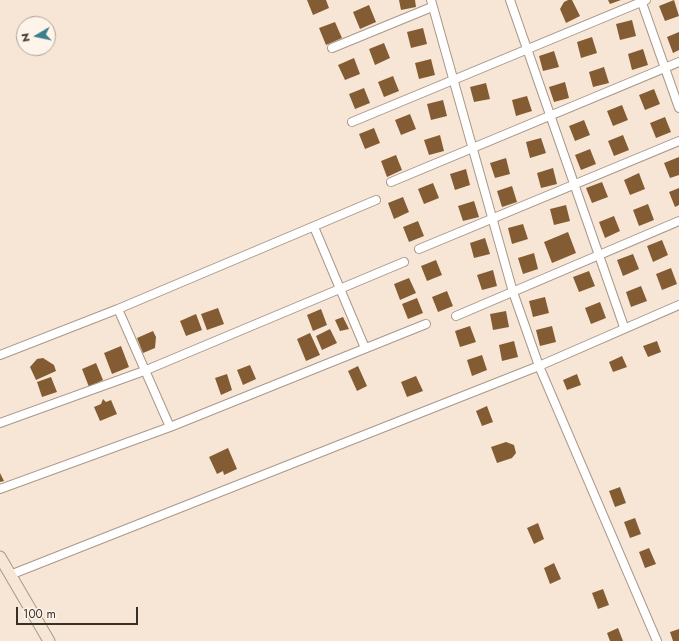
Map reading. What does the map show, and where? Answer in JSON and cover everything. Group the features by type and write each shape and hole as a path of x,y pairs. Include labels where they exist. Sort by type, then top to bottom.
{"street":[{"path":"510,0 624,327"},
{"path":"352,122 643,0 679,108"},
{"path":"332,48 432,3 513,292 539,366 656,641"},
{"path":"391,182 679,62"},
{"path":"419,249 679,141"},
{"path":"0,355 118,309 376,200"},
{"path":"456,316 679,221"},
{"path":"314,227 365,348"},
{"path":"0,423 144,371 404,262"},
{"path":"10,575 539,366 624,327 679,305"},
{"path":"118,309 144,371 170,427"},
{"path":"0,489 170,427 426,324"},
{"path":"0,557 49,641"}],"building":[{"path":"307,0 326,0 329,8 313,15"},
{"path":"399,0 415,0 416,7 401,10"},
{"path":"572,0 580,16 566,23 560,9 564,2"},
{"path":"608,0 621,0 610,4"},
{"path":"674,0 679,16 665,21 659,6"},
{"path":"369,5 376,22 360,29 353,12"},
{"path":"632,20 636,36 620,40 616,24"},
{"path":"335,22 342,38 326,45 319,28"},
{"path":"423,28 427,44 411,48 407,32"},
{"path":"679,32 679,50 673,53 667,37"},
{"path":"592,37 597,53 581,58 577,42"},
{"path":"384,43 390,58 375,65 369,49"},
{"path":"643,49 648,65 632,70 628,54"},
{"path":"554,51 559,67 543,71 539,56"},
{"path":"354,58 360,74 345,80 338,65"},
{"path":"431,59 435,75 419,79 415,63"},
{"path":"604,67 609,83 593,87 589,72"},
{"path":"393,76 399,91 384,97 378,82"},
{"path":"565,82 569,98 554,102 549,87"},
{"path":"486,83 490,99 474,102 470,87"},
{"path":"364,88 370,103 355,109 349,94"},
{"path":"654,89 660,104 645,110 639,95"},
{"path":"527,96 532,111 516,116 512,100"},
{"path":"443,100 447,116 431,120 427,104"},
{"path":"622,105 628,120 613,126 607,111"},
{"path":"410,114 416,129 401,135 395,120"},
{"path":"665,117 671,132 656,138 650,123"},
{"path":"584,120 590,135 575,141 569,126"},
{"path":"374,128 380,143 365,149 359,134"},
{"path":"440,135 444,151 429,155 424,140"},
{"path":"623,135 629,150 614,156 608,141"},
{"path":"541,138 546,153 530,158 526,142"},
{"path":"590,149 596,164 581,170 575,155"},
{"path":"396,155 402,170 387,177 381,161"},
{"path":"679,157 679,175 670,178 664,163"},
{"path":"506,158 510,174 495,178 490,163"},
{"path":"553,168 557,184 541,188 537,173"},
{"path":"466,169 470,185 455,190 450,174"},
{"path":"639,173 645,189 630,195 624,180"},
{"path":"602,182 608,197 592,203 586,188"},
{"path":"433,183 439,198 424,204 418,189"},
{"path":"512,186 517,202 502,207 497,191"},
{"path":"679,188 679,205 675,207 669,192"},
{"path":"403,197 409,212 394,219 388,203"},
{"path":"474,201 479,217 463,221 458,206"},
{"path":"648,204 654,220 639,226 633,210"},
{"path":"566,205 570,221 554,225 550,209"},
{"path":"614,216 620,231 605,238 599,222"},
{"path":"418,221 424,236 409,242 403,227"},
{"path":"523,224 528,239 512,244 508,228"},
{"path":"568,232 576,253 552,263 544,242"},
{"path":"485,238 490,254 474,258 470,243"},
{"path":"662,240 668,255 653,262 647,246"},
{"path":"534,253 538,269 523,274 518,258"},
{"path":"633,254 639,269 623,276 617,260"},
{"path":"436,260 442,275 427,281 421,266"},
{"path":"671,268 677,284 662,290 656,274"},
{"path":"493,270 497,286 482,290 477,275"},
{"path":"589,271 595,286 579,292 573,277"},
{"path":"409,278 416,293 400,300 394,284"},
{"path":"641,286 647,301 631,307 626,292"},
{"path":"447,291 453,306 438,312 432,297"},
{"path":"545,297 549,313 533,317 529,301"},
{"path":"417,298 423,313 408,319 402,304"},
{"path":"600,302 606,318 591,324 585,308"},
{"path":"218,308 224,324 207,330 201,314"},
{"path":"321,309 327,325 313,331 307,315"},
{"path":"506,311 509,327 493,330 490,314"},
{"path":"196,314 202,330 186,336 180,321"},
{"path":"343,317 349,329 340,331 335,320"},
{"path":"470,326 476,342 460,347 455,331"},
{"path":"552,326 556,342 540,346 536,330"},
{"path":"330,329 337,343 322,350 316,336"},
{"path":"153,331 156,337 155,348 143,353 137,338"},
{"path":"310,333 320,355 306,361 297,339"},
{"path":"514,341 518,357 502,361 499,345"},
{"path":"657,341 661,352 648,357 643,346"},
{"path":"121,346 129,367 112,374 104,353"},
{"path":"482,355 487,370 472,376 467,360"},
{"path":"622,356 627,367 613,372 609,362"},
{"path":"43,358 54,365 56,371 36,380 30,367 37,359"},
{"path":"96,363 103,380 89,387 82,369"},
{"path":"250,365 256,379 243,385 237,370"},
{"path":"358,366 367,386 357,391 348,371"},
{"path":"227,374 232,390 221,395 215,378"},
{"path":"577,374 581,385 567,390 563,380"},
{"path":"416,376 423,391 407,397 401,382"},
{"path":"51,377 57,392 42,397 37,382"},
{"path":"103,399 106,402 111,400 117,414 100,421 94,407 101,404"},
{"path":"487,406 493,422 482,426 476,411"},
{"path":"506,442 514,445 516,453 512,458 497,463 491,447"},
{"path":"228,448 237,469 224,475 223,471 217,474 209,457"},
{"path":"0,473 4,481 0,482"},
{"path":"620,487 626,503 615,507 609,491"},
{"path":"635,518 641,534 630,538 624,522"},
{"path":"538,523 544,539 534,544 527,528"},
{"path":"649,548 656,564 645,568 639,552"},
{"path":"554,563 561,579 550,584 544,568"},
{"path":"603,589 609,605 598,609 592,593"},
{"path":"618,628 623,641 610,641 607,633"},
{"path":"679,629 679,641 673,641 670,632"}]}
